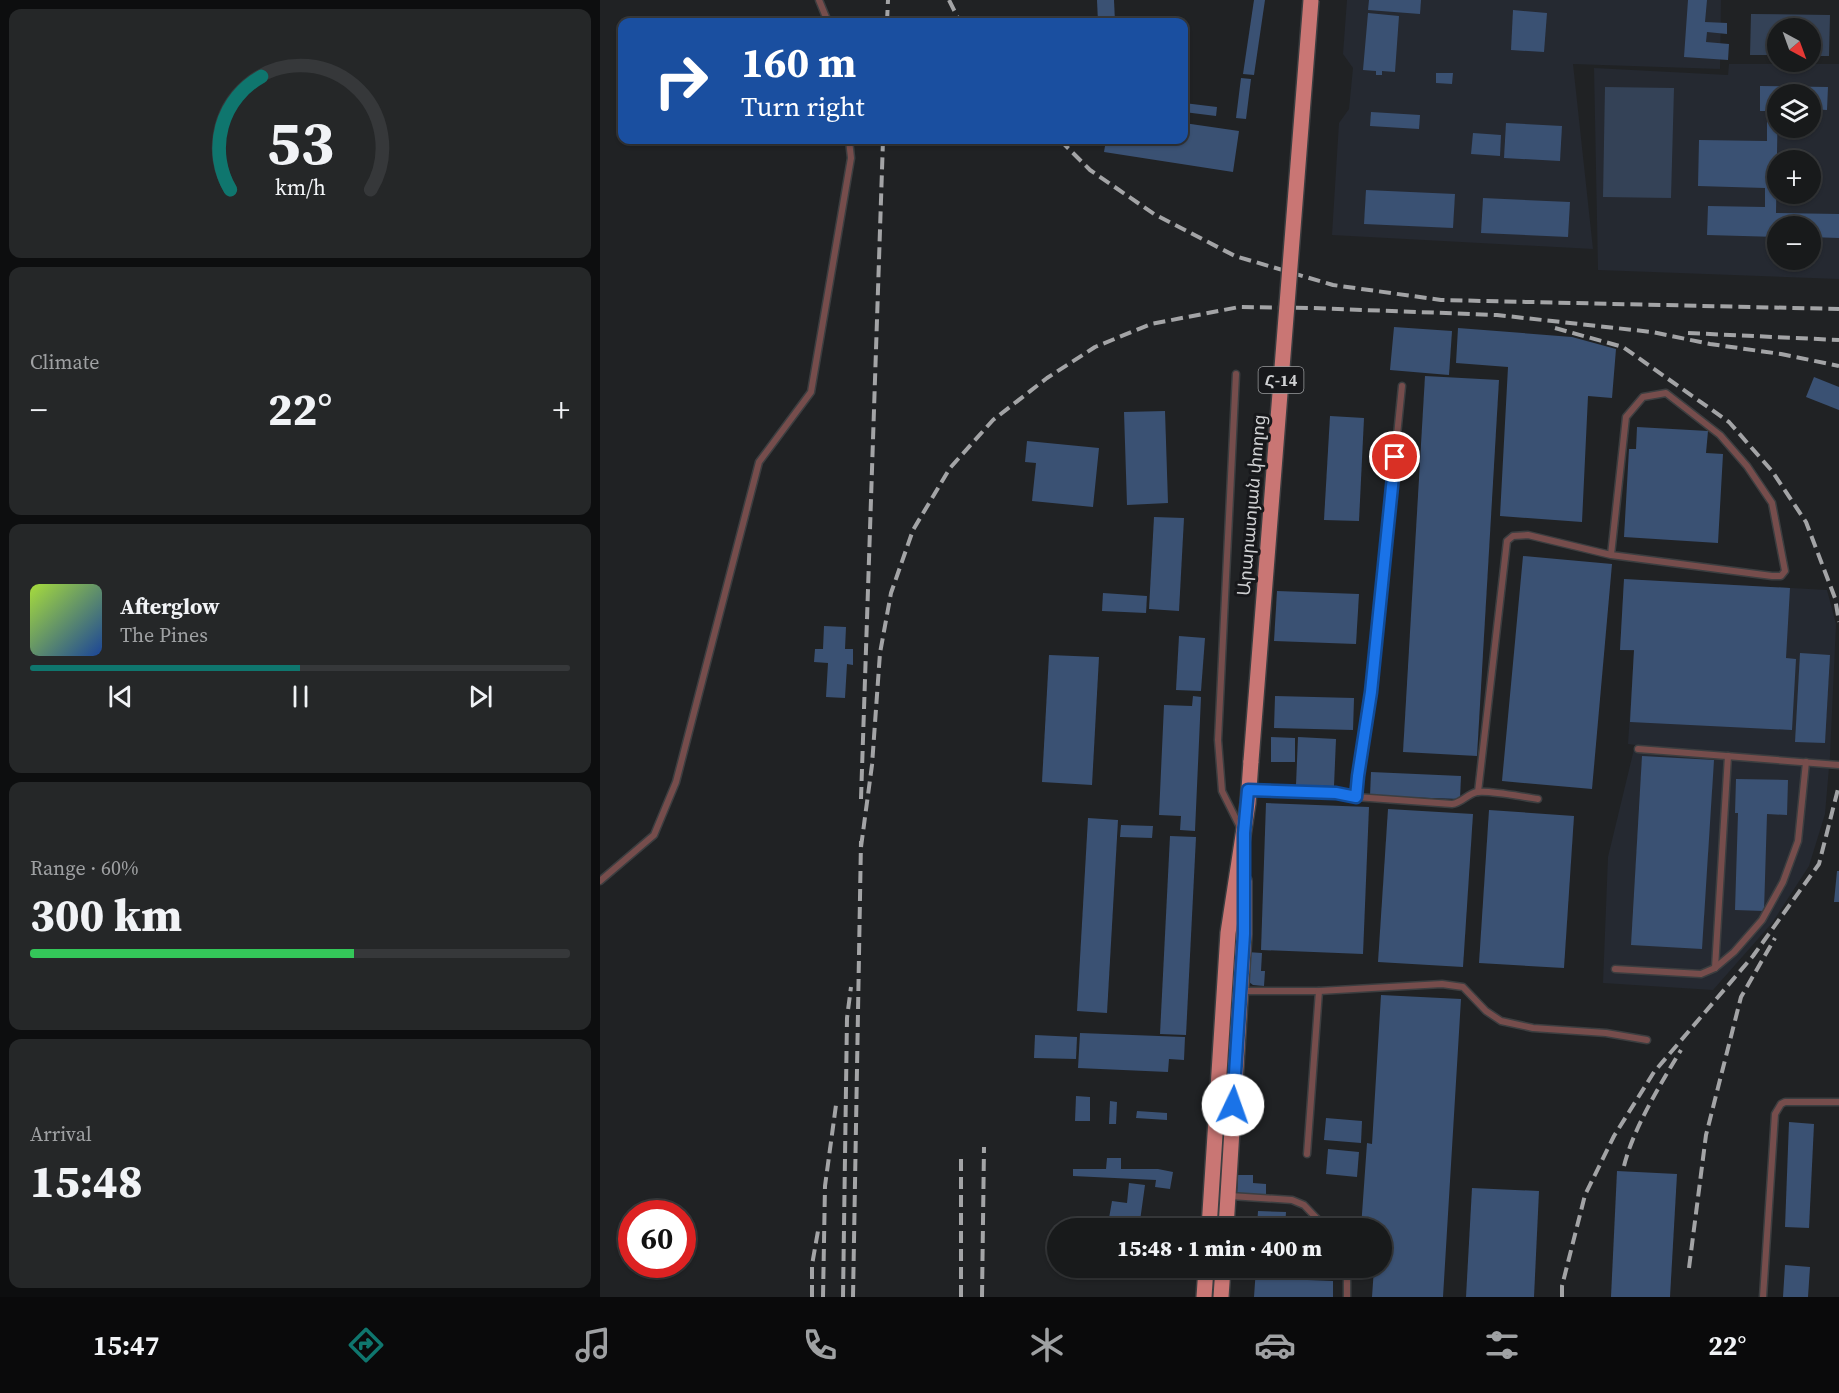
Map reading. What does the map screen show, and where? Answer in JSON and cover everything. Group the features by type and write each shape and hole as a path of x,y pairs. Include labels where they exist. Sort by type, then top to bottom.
{"main road":[{"name":"Արարատյան փողոց","path":"1210,1218 1228,933 1244,833 1251,761 1311,0"},
{"name":"Արարատյան փողոց","path":"1227,1218 1244,934 1244,833"},
{"path":"1204,1297 1205,1278"},
{"path":"1221,1297 1222,1278"}],"lane":[{"path":"819,0 826,18"},
{"path":"600,880 654,835 676,782 759,462 811,392 851,158 849,144"},
{"path":"1236,374 1218,749 1222,791 1244,833"},
{"path":"1356,797 1371,692 1402,386"},
{"path":"1478,792 1507,541 1513,536 1528,535 1611,555 1772,576 1781,576 1785,571 1772,503 1747,466 1720,435 1666,393 1643,397 1626,417 1611,555"},
{"path":"1638,749 1839,765"},
{"path":"1715,968 1728,756"},
{"path":"1615,969 1701,974 1715,968 1734,952 1762,920 1783,882 1798,836 1806,762"},
{"path":"1248,790 1336,793 1356,797 1452,804 1478,792 1538,799"},
{"path":"1240,991 1319,991 1442,984 1463,987 1486,1011 1501,1021 1533,1028 1606,1033 1647,1040"},
{"path":"1307,1154 1319,991"},
{"path":"1763,1297 1775,1114 1785,1102 1839,1102"},
{"path":"1228,1196 1292,1200 1304,1205 1316,1218"},
{"path":"1347,1278 1347,1297"}],"shaded area":[{"path":"1347,0 1721,0 1720,69 1573,64 1593,249 1332,235 1339,123 1349,109 1353,68 1343,54"},
{"path":"1751,14 1830,15 1829,56 1821,56 1821,18 1767,18 1767,55 1750,55"},
{"path":"1729,64 1767,64 1767,72 1821,72 1821,64 1839,64 1839,279 1598,270 1594,68 1728,75"},
{"path":"1605,87 1674,88 1671,198 1603,197"},
{"path":"1624,579 1827,590 1836,624 1825,814 1809,866 1772,923 1713,990 1603,983 1608,857 1635,745 1628,744 1634,651 1620,650"}],"building":[{"path":"1097,0 1114,0 1115,18 1098,18"},
{"path":"1254,0 1265,0 1254,75 1243,74"},
{"path":"1369,0 1421,0 1420,14 1368,10"},
{"path":"1688,0 1707,0 1705,22 1727,23 1727,34 1707,32 1706,42 1729,44 1728,60 1684,57"},
{"path":"1513,10 1547,13 1544,52 1511,50"},
{"path":"1368,13 1399,16 1395,72 1382,71 1382,75 1376,75 1376,71 1363,70"},
{"path":"1436,73 1453,73 1452,84 1436,83"},
{"path":"1241,78 1251,79 1246,119 1236,118"},
{"path":"1760,86 1767,86 1767,111 1760,111"},
{"path":"1821,87 1828,87 1827,110 1821,110"},
{"path":"1188,103 1217,107 1216,116 1188,112"},
{"path":"1371,112 1420,115 1419,129 1370,126"},
{"path":"1506,123 1562,126 1560,161 1504,158"},
{"path":"1188,124 1239,131 1233,172 1104,152 1105,144 1188,144"},
{"path":"1473,133 1501,135 1500,156 1471,154"},
{"path":"1767,138 1777,138 1777,150 1767,150 1767,204 1776,204 1776,213 1839,214 1839,238 1821,237 1821,216 1767,216 1767,237 1707,235 1708,206 1765,207 1765,188 1698,186 1699,140 1767,141"},
{"path":"1366,190 1455,194 1453,228 1364,224"},
{"path":"1483,198 1570,202 1568,237 1481,233"},
{"path":"1394,327 1452,331 1449,375 1390,370"},
{"path":"1458,328 1572,337 1616,349 1612,398 1588,396 1582,522 1500,516 1508,367 1456,363"},
{"path":"1425,376 1499,380 1477,756 1403,752"},
{"path":"1814,377 1839,387 1839,410 1806,397"},
{"path":"1165,411 1168,503 1127,505 1124,412"},
{"path":"1330,416 1364,418 1359,521 1324,520"},
{"path":"1637,427 1708,431 1706,453 1723,454 1718,543 1624,537 1629,449 1636,449"},
{"path":"1027,441 1099,448 1093,507 1032,501 1036,463 1025,462"},
{"path":"1154,517 1184,518 1179,611 1149,609"},
{"path":"1523,556 1612,564 1592,789 1502,781"},
{"path":"1624,579 1790,588 1786,658 1796,659 1792,730 1630,722 1634,650 1620,650"},
{"path":"1277,591 1359,594 1356,644 1274,641"},
{"path":"1103,593 1147,596 1146,613 1102,611"},
{"path":"824,626 846,627 845,649 853,649 853,665 847,664 845,698 826,697 828,663 814,662 815,649 823,649"},
{"path":"1179,636 1205,638 1201,691 1176,690"},
{"path":"1800,653 1830,655 1825,743 1795,742"},
{"path":"1049,655 1099,657 1092,785 1042,782"},
{"path":"1193,696 1201,697 1195,831 1180,830 1181,816 1159,815 1164,705 1192,706"},
{"path":"1275,696 1354,698 1353,730 1274,728"},
{"path":"1271,737 1295,738 1295,762 1271,762"},
{"path":"1298,737 1336,739 1334,786 1296,785"},
{"path":"1642,756 1714,760 1702,949 1631,945"},
{"path":"1371,772 1461,776 1460,799 1370,796"},
{"path":"1736,779 1788,780 1787,815 1767,814 1764,911 1735,910 1738,813 1735,813"},
{"path":"1266,803 1369,807 1363,954 1261,950"},
{"path":"1388,809 1473,814 1463,967 1378,962"},
{"path":"1489,810 1574,816 1564,968 1479,963"},
{"path":"1088,818 1118,820 1107,1013 1077,1011"},
{"path":"1121,825 1153,826 1152,838 1120,837"},
{"path":"1170,836 1196,837 1186,1035 1160,1034"},
{"path":"1837,871 1839,871 1839,902 1834,902"},
{"path":"1247,952 1262,953 1261,971 1265,971 1264,986 1253,985 1245,979"},
{"path":"1381,995 1461,999 1443,1297 1372,1297 1373,1278 1392,1278 1392,1218 1362,1218 1367,1143 1372,1144"},
{"path":"1080,1033 1185,1037 1184,1060 1169,1059 1168,1072 1078,1068"},
{"path":"1035,1035 1077,1037 1076,1059 1034,1058"},
{"path":"1076,1096 1090,1097 1090,1121 1075,1121"},
{"path":"1110,1101 1117,1102 1116,1124 1109,1124"},
{"path":"1137,1111 1167,1113 1167,1120 1136,1118"},
{"path":"1326,1118 1362,1121 1361,1143 1324,1140"},
{"path":"1789,1122 1814,1124 1809,1228 1785,1227"},
{"path":"1328,1149 1359,1152 1357,1177 1326,1174"},
{"path":"1107,1158 1121,1158 1121,1169 1158,1169 1173,1172 1170,1189 1155,1187 1156,1180 1073,1176 1073,1169 1106,1169"},
{"path":"1617,1171 1677,1174 1670,1297 1611,1297"},
{"path":"1238,1175 1253,1175 1253,1183 1266,1184 1266,1198 1237,1197"},
{"path":"1129,1183 1145,1185 1140,1218 1109,1218 1112,1201 1127,1203"},
{"path":"1472,1188 1539,1191 1534,1297 1466,1297"},
{"path":"1258,1211 1286,1212 1286,1218 1258,1218"},
{"path":"1785,1265 1810,1267 1808,1297 1783,1297"},
{"path":"1255,1278 1333,1281 1333,1297 1254,1297"}],"railway":[{"path":"887,18 888,0"},
{"path":"949,0 958,18"},
{"path":"861,799 883,144"},
{"path":"1064,144 1090,170 1154,214 1235,256 1333,285 1441,300 1839,309"},
{"path":"861,847 872,765 880,653 891,593 913,530 950,468 993,420 1047,378 1095,347 1151,324 1239,307 1311,308 1497,315 1652,332 1839,366"},
{"path":"1555,328 1623,347 1729,422 1772,471 1806,522 1835,598 1839,622"},
{"path":"1688,333 1839,340"},
{"path":"1562,1297 1562,1286 1585,1195 1614,1136 1654,1072 1753,956 1819,864 1839,785"},
{"path":"853,1297 861,841"},
{"path":"1689,1268 1706,1135 1741,997 1775,938"},
{"path":"843,1297 847,1018 851,987"},
{"path":"1624,1166 1641,1122 1681,1050"},
{"path":"823,1297 825,1186 836,1105"},
{"path":"982,1297 984,1147"},
{"path":"961,1159 961,1297"},
{"path":"812,1297 812,1265 818,1231"}],"route":[{"path":"1233,1105 1244,934 1244,833 1248,790 1336,793 1356,797 1371,692 1395,457"}]}
